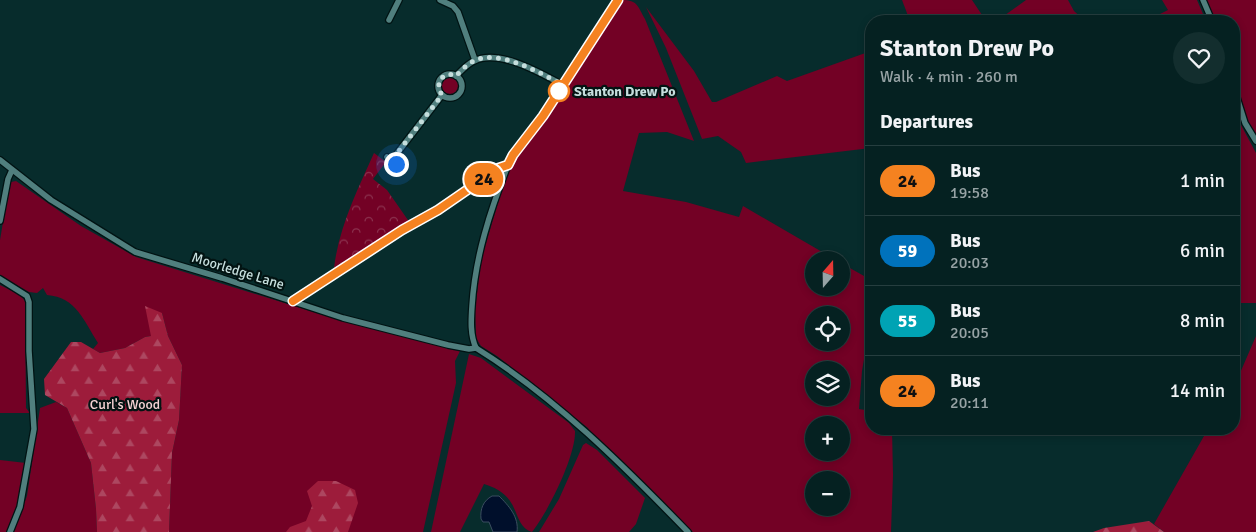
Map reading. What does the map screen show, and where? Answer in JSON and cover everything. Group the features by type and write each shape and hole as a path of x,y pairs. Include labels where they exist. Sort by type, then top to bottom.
{"street":[{"path":"389,20 398,0"},
{"path":"440,0 453,6 458,12 475,60"},
{"path":"618,0 543,116 513,155 508,165 483,239 477,263 471,318 473,342 476,348 504,366 560,410 651,494 688,532"},
{"path":"1203,0 1209,15"},
{"path":"456,76 475,60 494,58 514,62 563,85"},
{"path":"449,74 456,76 461,83 461,89 450,98 442,95 438,88 441,78 449,74"},
{"path":"392,160 442,95"},
{"path":"1240,107 1245,123 1256,141"},
{"name":"Moorledge Lane","path":"0,160 51,200 135,252 343,318 469,349 476,348"},
{"path":"293,301 402,230 438,210 499,168 508,165"},
{"path":"0,221 8,179 12,170"},
{"path":"0,279 27,296 29,302 29,351 34,429 20,507 10,532"}],"green space":[{"path":"622,0 634,3 645,19 694,141 667,132 639,133 623,191 686,202 739,217 743,206 820,251 805,251 805,296 850,296 850,268 865,276 865,353 859,409 865,410 865,435 892,435 891,532 693,532 590,433 588,428 497,356 481,346 476,338 475,310 481,260 506,176 514,159 557,103"},
{"path":"902,0 972,0 982,15 908,15"},
{"path":"1026,0 1068,0 1078,15 1005,15"},
{"path":"1162,0 1197,0 1203,15 1158,15 1168,10"},
{"path":"1206,0 1256,0 1256,136 1246,119 1240,100 1240,15 1212,15"},
{"path":"646,7 694,71 712,102 777,76 787,81 865,53 865,149 746,163 741,152 718,136 702,139 666,48"},
{"path":"447,78 453,78 458,83 456,92 447,94 442,89 442,83"},
{"path":"1240,122 1256,153 1256,303 1240,303"},
{"path":"374,153 386,162 373,179 387,190 410,223 334,268 344,224"},
{"path":"16,181 81,226 136,257 336,319 460,351 455,361 456,383 423,532 169,532 172,453 179,420 182,365 168,336 162,313 151,336 145,337 125,348 100,353 93,349 98,343 72,305 65,300 47,295 43,288 37,293 29,292 0,276 0,240 9,186 11,182"},
{"path":"0,285 20,295 25,301 26,408 30,413 0,413"},
{"name":"Curl's Wood","path":"145,306 162,313 168,336 182,365 179,420 172,453 169,532 97,532 91,463 67,408 45,395 44,379 71,342 81,342 100,353 125,348 145,337 151,336"},
{"path":"1256,336 1256,532 1164,532 1154,524 1205,435 1240,435 1240,373"},
{"path":"469,354 481,358 569,423 575,431 571,455 566,469 546,511 532,532 527,530 521,523 513,505 505,495 495,488 484,484 460,532 431,532"},
{"path":"56,402 67,408 91,463 97,532 13,532 27,496 40,408"},
{"path":"586,443 597,450 645,498 636,524 629,532 539,532 559,499 583,445"},
{"path":"0,460 26,463 16,510 7,532 0,532"},
{"path":"318,481 336,481 355,490 358,503 348,532 286,532 290,527 306,521 312,506 307,491"},
{"path":"1149,521 1164,532 1093,532 1104,528"}],"water":[{"path":"492,496 499,496 510,508 515,517 517,532 493,532 489,522 483,522 481,512 484,503"}],"bus line":[{"name":"24","path":"293,301 402,230 438,210 499,168 508,165 513,155 543,116 618,0"}],"place":[{"name":"Stanton Drew Po","path":"559,91"}],"route":[{"path":"396,164 392,160 442,95 438,88 441,78 449,74 456,76 475,60 494,58 514,62 563,85 559,91"}]}
